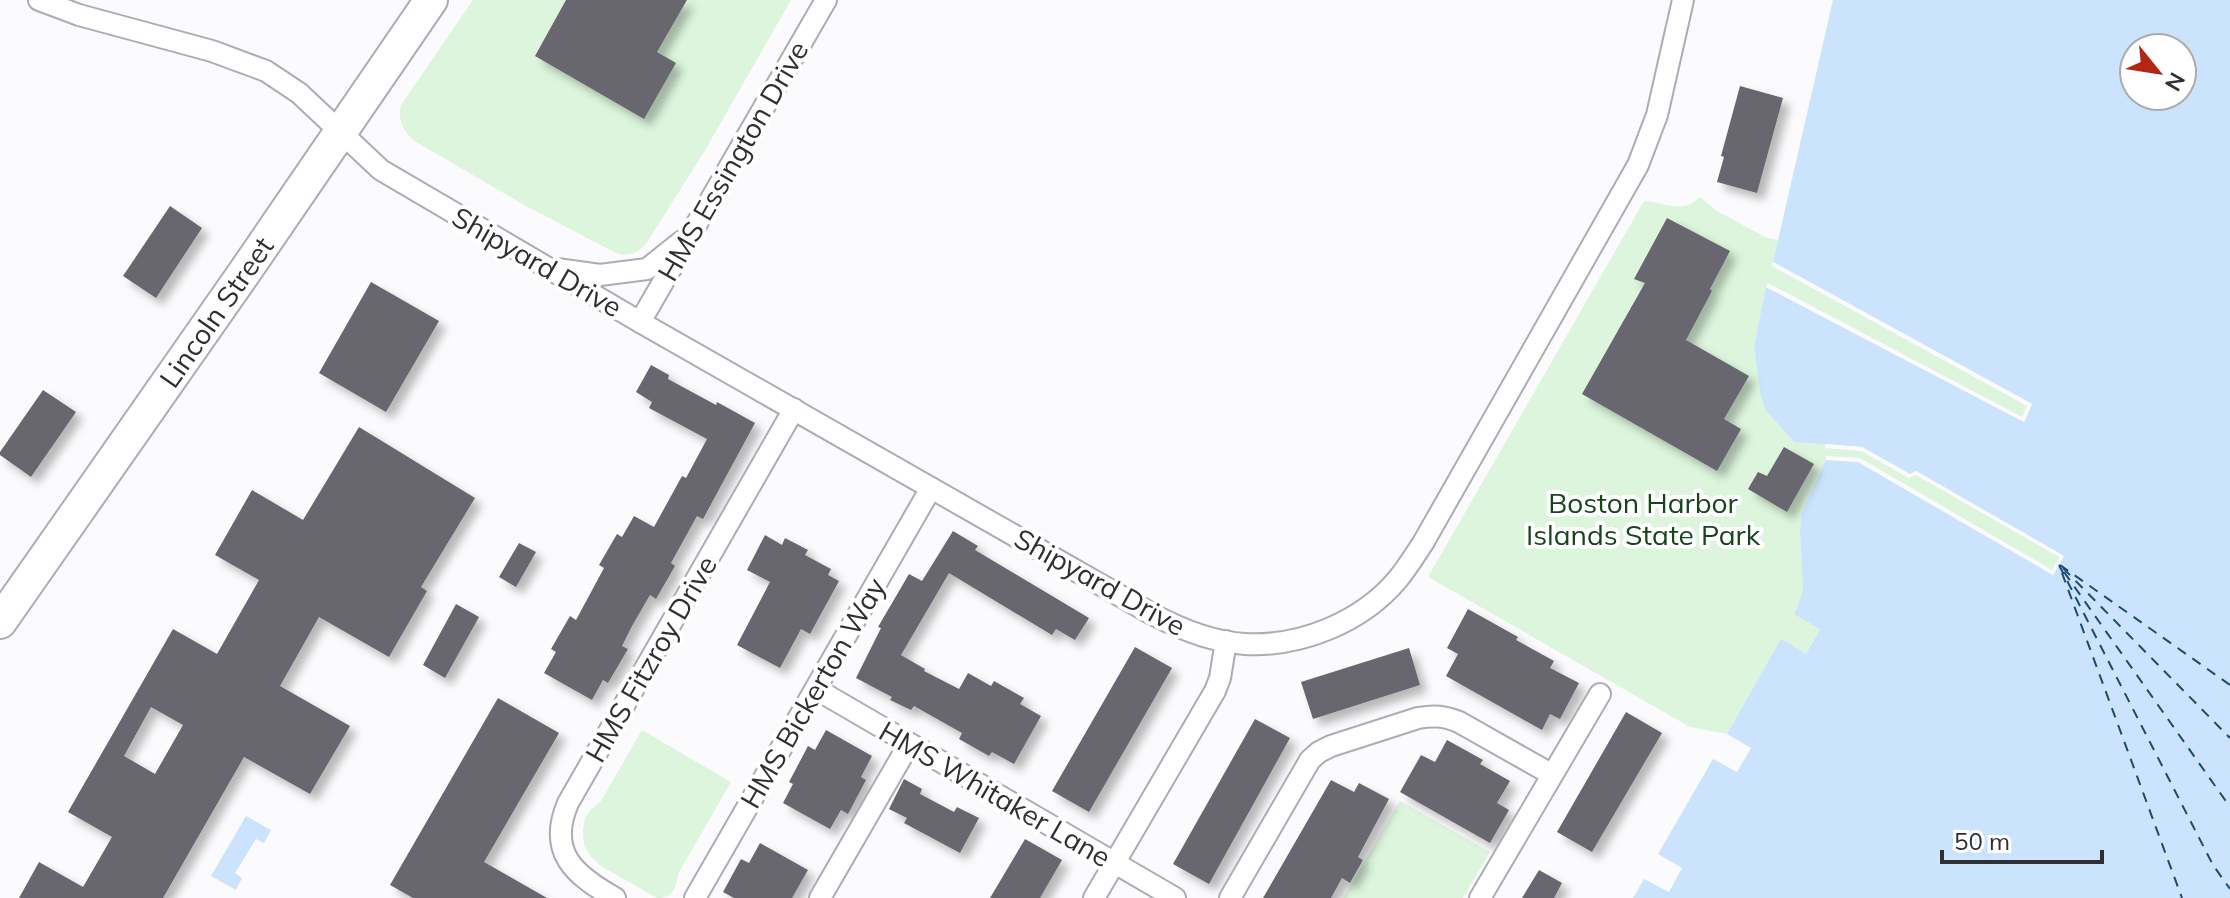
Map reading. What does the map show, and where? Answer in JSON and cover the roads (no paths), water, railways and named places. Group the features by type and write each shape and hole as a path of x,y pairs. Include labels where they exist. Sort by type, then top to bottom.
{"main road":[{"name":"Lincoln Street","path":"0,622 431,0"}],"street":[{"name":"Shipyard Drive","path":"39,0 79,15 212,51 266,71 299,93 381,170 545,267 1168,623 1196,634 1243,644 1298,639 1323,631 1350,619 1398,579 1443,508 1638,165 1657,115 1683,0"},
{"name":"HMS Essington Drive","path":"640,322 826,0"},
{"path":"545,267 600,275 647,269 692,234"},
{"name":"HMS Fitzroy Drive","path":"615,898 585,880 564,855 559,838 561,819 794,409"},
{"name":"HMS Bickerton Way","path":"695,898 931,488"},
{"path":"1094,898 1215,691 1226,641"},
{"name":"HMS Whitaker Lane","path":"816,689 1175,898"},
{"path":"1480,898 1600,694"},
{"path":"1230,898 1310,760 1331,746 1433,715 1459,722 1551,774"},
{"path":"820,898 909,744"}],"water":[{"path":"1833,0 2230,0 2230,898 1633,898 1644,879 1669,892 1682,868 1658,854 1713,759 1737,772 1751,748 1727,734 1781,639 1806,654 1820,629 1794,614 1803,591 1802,513 1826,460 1858,462 2053,575 2064,556 1916,471 1910,474 1862,447 1794,442 1765,409 1761,396 1754,347 1766,287 2024,422 2032,404 1773,262"},
{"path":"246,816 271,830 264,843 256,839 235,873 242,878 236,890 211,876"}],"park label":[{"name":"Boston Harbor Islands State Park","path":"1643,519"}]}
